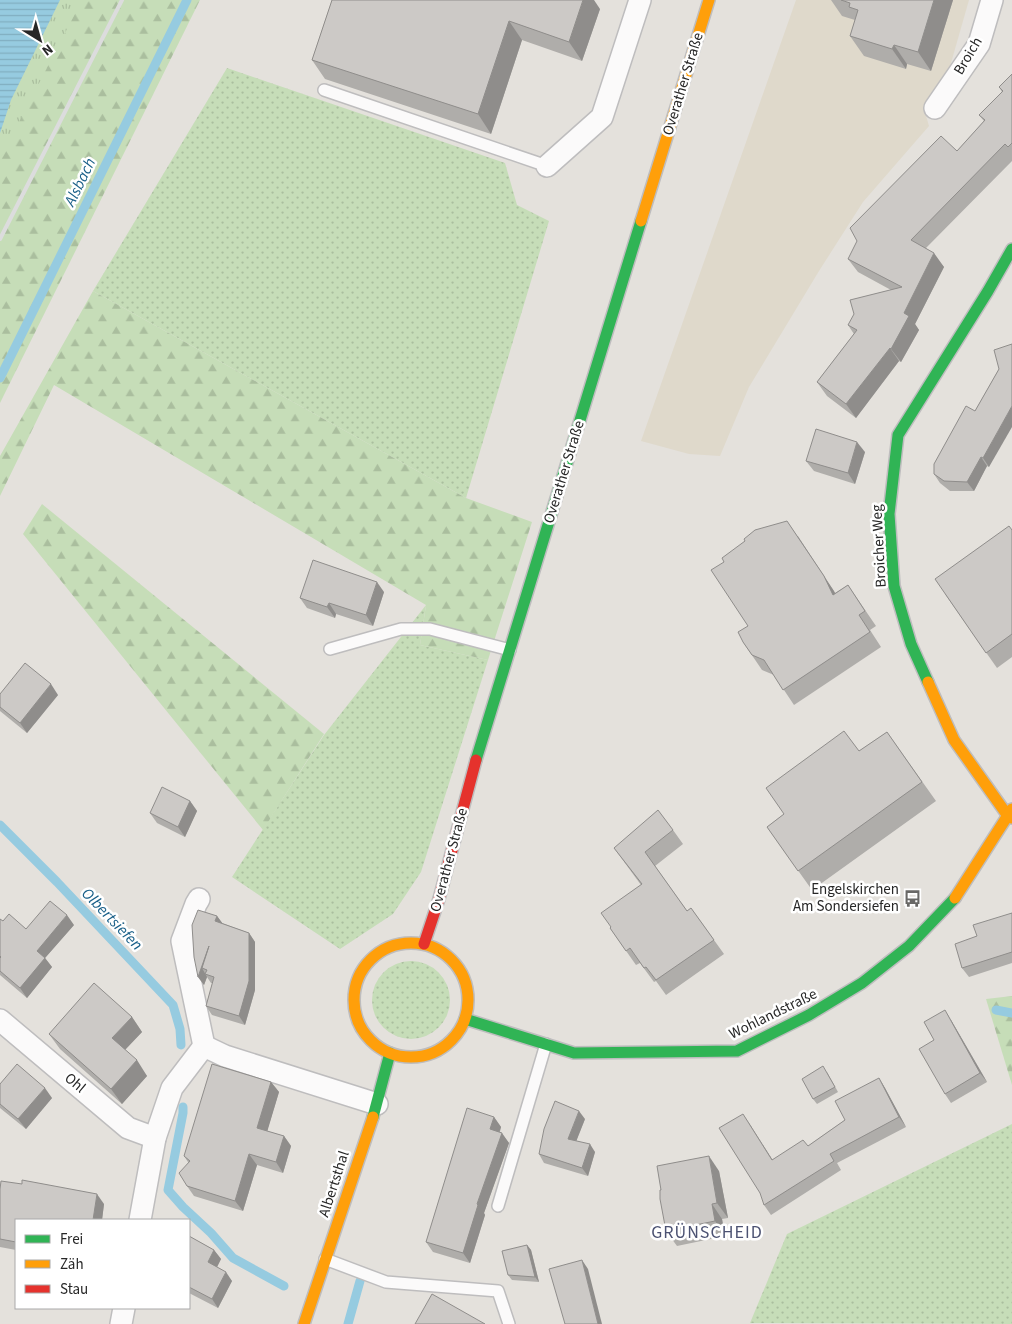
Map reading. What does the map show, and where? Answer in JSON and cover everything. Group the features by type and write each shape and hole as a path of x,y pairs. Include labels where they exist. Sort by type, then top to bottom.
{"main road":[{"name":"Overather Straße","path":"424,944 439,899 476,761 709,0"},
{"name":"Broicher Weg","path":"1011,815 954,740 911,644 894,586 889,514 898,435 1012,249"},
{"name":"Wohlandstraße","path":"465,1019 574,1052 737,1051 810,1015 862,983 909,946 959,893 1011,815"},
{"path":"408,943 424,944 439,950 452,960 462,973 468,996 465,1019 453,1039 434,1052 412,1057 390,1053 375,1044 364,1032 360,1024 354,1000 357,983 364,968 376,955 391,946 408,943"},
{"name":"Albertsthal","path":"304,1324 377,1104 390,1053"}],"street":[{"path":"547,166 602,117 640,0"},
{"name":"Broich","path":"935,108 979,44 992,0"},
{"path":"140,1219 155,1138 172,1088 204,1046 182,941 199,899"},
{"name":"Ohl","path":"0,1020 128,1128 155,1138"},
{"path":"204,1046 225,1056 377,1104"},
{"path":"121,1324 124,1309"}],"lane":[{"path":"324,90 547,166"},
{"path":"330,649 401,629 430,629 510,650"},
{"path":"498,1206 546,1044"},
{"path":"325,1259 386,1282 498,1291 509,1324"}],"shaded area":[{"path":"796,0 969,0 945,84 924,109 929,126 863,202 819,271 749,387 720,456 689,454 641,441"}],"green space":[{"path":"0,0 82,0 0,159"},
{"path":"60,0 200,0 0,403 0,133"},
{"path":"227,68 505,163 517,205 549,221 466,498 93,291"},
{"path":"93,291 466,498 532,522 488,660 420,645 426,605 54,385 0,496 0,456"},
{"path":"42,504 324,734 263,830 23,534"},
{"path":"426,605 420,645 488,660 421,872 393,914 340,949 232,877 324,735"},
{"path":"403,961 419,961 433,967 444,978 450,992 450,1008 444,1022 433,1033 419,1039 403,1039 389,1033 378,1022 372,1008 372,992 378,978 389,967"},
{"path":"1012,996 1012,1085 986,999"},
{"path":"1012,1124 1012,1324 750,1323 787,1234"}],"water":[{"path":"0,0 60,0 11,100 0,133"}],"building":[{"path":"332,0 583,0 569,42 509,21 478,114 312,60"},
{"path":"841,0 934,0 918,52 894,45 892,49 850,36 858,10 849,7 850,3"},
{"path":"1012,74 1012,143 1008,147 1005,144 911,240 934,253 904,313 909,316 891,349 846,404 817,382 857,330 848,325 854,314 850,300 902,287 848,259 857,241 850,228 941,136 957,151 985,120 979,115 1003,91 999,87"},
{"path":"1012,344 1012,406 983,458 981,457 967,482 944,481 934,474 934,464 966,406 975,411 999,369 994,350"},
{"path":"816,429 857,442 848,473 806,461"},
{"path":"787,521 824,576 833,595 848,585 865,611 859,615 870,632 783,690 764,660 752,655 743,642 738,632 748,626 711,570 724,562 722,558 745,541 744,539 755,530"},
{"path":"1009,526 1012,530 1012,634 986,653 935,579"},
{"path":"313,560 377,582 366,615 329,603 327,607 300,598"},
{"path":"25,663 51,684 20,723 0,707 0,694"},
{"path":"844,731 859,751 887,732 922,782 798,871 767,827 784,814 766,788"},
{"path":"162,787 190,801 178,827 150,813"},
{"path":"658,810 673,830 645,852 687,911 691,908 714,940 656,980 646,967 644,968 630,948 626,951 601,913 642,884 614,848"},
{"path":"50,901 67,915 37,951 45,958 20,988 0,971 0,919 3,921 9,914 26,929"},
{"path":"198,910 217,916 215,921 249,933 249,981 239,1016 206,1006 214,977 205,974 207,970 202,968 209,946 198,977 194,957 192,925"},
{"path":"1012,913 1012,952 962,968 955,944 977,936 973,925"},
{"path":"94,983 132,1017 112,1038 137,1060 111,1089 49,1034"},
{"path":"945,1010 980,1073 945,1094 919,1049 934,1040 924,1022"},
{"path":"17,1064 45,1088 18,1119 0,1104 0,1084"},
{"path":"212,1064 271,1082 257,1128 284,1136 276,1162 249,1154 235,1201 187,1186 179,1173 190,1161 184,1156"},
{"path":"823,1066 835,1087 813,1099 802,1079"},
{"path":"879,1078 899,1117 830,1154 834,1161 764,1205 760,1193 719,1128 743,1114 772,1160 803,1140 808,1146 845,1120 835,1101"},
{"path":"555,1101 579,1111 568,1139 590,1144 582,1168 539,1154 544,1129"},
{"path":"467,1108 494,1117 490,1129 502,1133 477,1204 463,1253 426,1242"},
{"path":"709,1156 717,1203 712,1204 715,1221 666,1231 660,1199 661,1190 657,1166"},
{"path":"22,1180 97,1194 93,1219 15,1219 15,1242 0,1239 1,1181 22,1184"},
{"path":"190,1237 214,1250 208,1262 226,1272 212,1299 190,1288"},
{"path":"527,1245 535,1277 508,1275 502,1251"},
{"path":"582,1260 598,1324 565,1324 549,1269"},
{"path":"432,1294 485,1324 415,1324"}],"waterway":[{"name":"Alsbach","path":"0,378 187,0"},
{"name":"Olbertsiefen","path":"0,825 57,882 173,1005 180,1029 181,1045"},
{"path":"996,1010 1012,1013"},
{"name":"Olbertsiefen","path":"183,1107 168,1190 233,1258 284,1286"},
{"name":"Olbertsiefen","path":"348,1324 360,1281"}],"railway":[{"path":"0,239 122,0"}],"traffic: fast":[{"path":"476,760 641,221"},
{"path":"928,682 911,644 894,586 889,514 898,435 1012,249"},
{"path":"465,1019 574,1053 737,1051 809,1015 862,983 909,946 955,898"},
{"path":"373,1117 390,1053"}],"traffic: slow":[{"path":"641,221 709,0"},
{"path":"928,682 954,740 1008,816 1012,818"},
{"path":"955,898 1012,809"},
{"path":"411,943 433,948 451,960 463,978 468,1000 463,1022 451,1040 433,1052 411,1057 389,1052 371,1040 359,1022 354,1000 359,978 371,960 389,948 411,943"},
{"path":"304,1324 373,1117"}],"traffic: jam":[{"path":"424,944 439,899 476,760"}],"place":[{"name":"Engelskirchen Am Sondersiefen","path":"913,898"}],"district":[{"name":"GRÜNSCHEID","path":"707,1232"}]}
